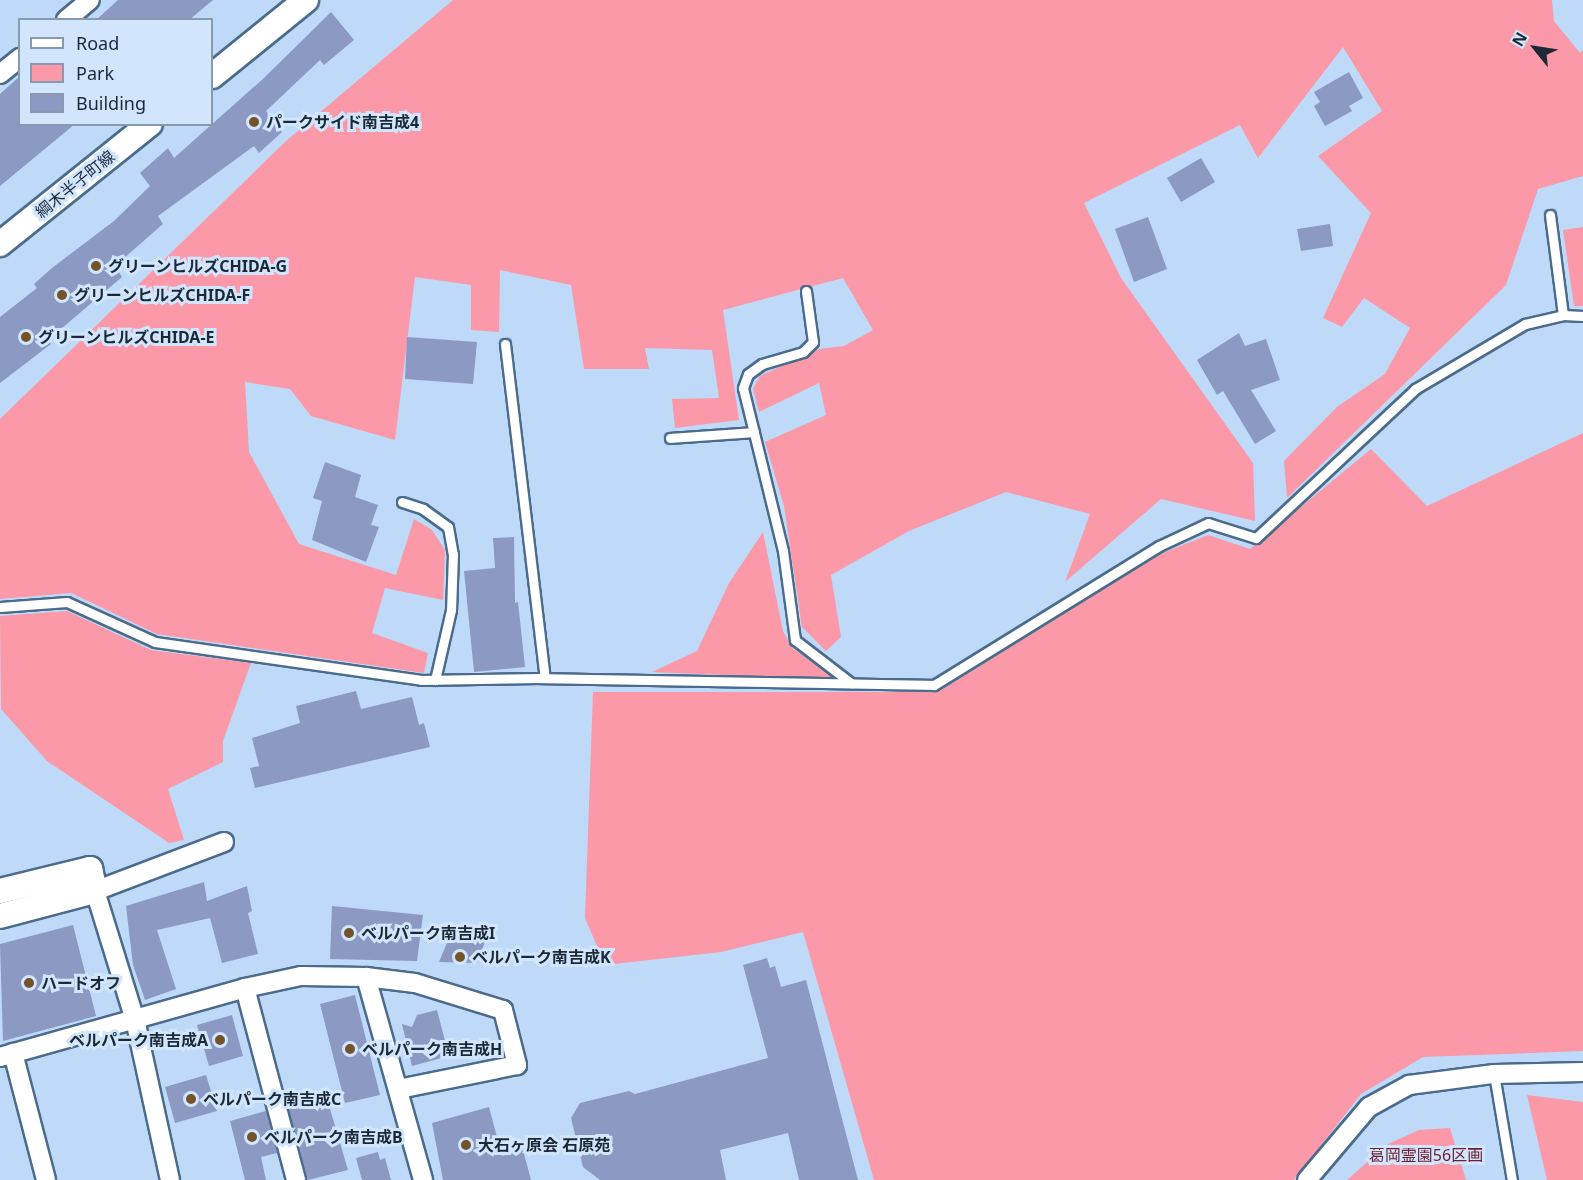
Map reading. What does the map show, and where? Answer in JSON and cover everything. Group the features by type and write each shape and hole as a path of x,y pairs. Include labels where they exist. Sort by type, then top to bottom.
{"street":[{"path":"213,74 306,0"},
{"path":"68,18 82,2"},
{"path":"0,74 18,60"},
{"name":"綱木半子町線","path":"0,244 148,126"},
{"path":"0,916 95,891 224,842"},
{"path":"0,891 90,869 135,1020 170,1180"},
{"path":"45,1180 6,1055 245,988 301,976 366,977 415,983 502,1010 517,1065 399,1089"},
{"path":"366,977 423,1180"},
{"path":"245,988 296,1180"},
{"path":"1307,1180 1369,1107 1409,1085 1494,1074 1583,1072"}],"lane":[{"path":"1550,215 1563,315"},
{"path":"806,291 813,342 802,352 762,364 748,374 743,388 783,551 795,640 851,684"},
{"path":"0,607 67,602 156,642 435,680 544,678 934,685 1159,546 1208,523 1257,538 1415,389 1525,324 1563,315 1583,316"},
{"path":"505,344 544,678"},
{"path":"670,438 754,432"},
{"path":"402,502 423,509 448,527 453,554 451,610 435,680"},
{"path":"1494,1074 1512,1180"}],"green space":[{"path":"453,0 1552,0 1554,21 1580,53 1583,50 1583,176 1538,189 1506,285 1287,498 1284,461 1337,407 1385,374 1410,328 1364,298 1342,327 1323,318 1371,213 1318,156 1382,111 1343,47 1258,158 1240,125 1084,203 1121,278 1253,463 1255,521 1161,499 1065,582 1090,514 1006,492 909,531 831,575 841,637 826,651 802,627 784,506 765,442 826,415 819,383 759,412 753,389 760,376 819,349 844,346 873,330 843,278 723,310 739,420 675,428 672,399 719,398 712,350 645,348 649,369 584,369 571,285 500,270 499,332 471,330 471,285 415,277 395,440 311,416 290,389 245,382 249,452 299,544 396,575 414,519 432,530 445,550 443,600 385,588 372,633 428,653 424,673 157,634 71,593 0,599 0,419 286,141"},
{"path":"1583,227 1583,306 1574,306 1563,230"},
{"path":"1583,433 1583,1051 1423,1057 1361,1094 1294,1180 874,1180 803,932 721,952 605,965 585,918 593,692 938,692 1158,555 1208,535 1250,549 1371,449 1427,506"},
{"path":"763,532 783,631 792,648 839,680 652,672 697,651 729,583"},
{"path":"67,611 151,650 251,663 223,741 223,762 168,789 184,840 169,843 47,761 1,709 0,616"},
{"path":"1527,1095 1583,1102 1583,1180 1547,1180"},
{"name":"葛岡霊園56区画","path":"1450,1128 1466,1180 1347,1180 1388,1144 1419,1130"}],"building":[{"path":"118,0 213,0 191,18 98,18"},
{"path":"331,12 354,40 324,65 320,60 266,111 282,132 259,153 254,146 158,216 163,224 115,266 122,277 48,340 51,344 0,383 0,317 37,288 34,284 52,268 114,221 150,186 140,173 168,148 174,158 210,126 213,126 213,123 264,78"},
{"path":"1349,72 1363,98 1349,106 1352,111 1325,126 1314,106 1320,102 1314,92"},
{"path":"18,78 18,126 73,126 0,186 0,94"},
{"path":"1201,158 1215,182 1181,202 1167,178"},
{"path":"1148,217 1167,269 1134,282 1115,229"},
{"path":"1330,224 1333,246 1301,251 1297,229"},
{"path":"1239,333 1245,346 1266,339 1280,380 1251,390 1276,431 1255,444 1223,391 1217,395 1197,360"},
{"path":"407,337 477,342 473,384 405,379"},
{"path":"325,462 361,475 355,497 378,505 371,525 379,527 366,562 312,540 322,501 313,498"},
{"path":"514,537 515,603 518,602 525,667 474,672 464,571 495,568 493,538"},
{"path":"356,691 361,709 412,697 419,725 424,723 430,747 255,788 250,768 259,766 252,738 300,723 296,706"},
{"path":"204,882 207,901 247,886 252,911 248,913 258,954 222,963 210,918 157,930 176,989 145,1000 133,965 126,906"},
{"path":"332,906 423,915 417,961 330,959"},
{"path":"73,925 96,1016 3,1041 0,944"},
{"name":"ベルパーク南吉成K","path":"454,926 486,939 477,963 439,962"},
{"path":"767,958 770,968 775,966 781,987 806,980 858,1180 799,1180 788,1133 720,1150 726,1180 600,1180 583,1167 571,1118 580,1103 629,1091 635,1094 768,1058 743,965"},
{"name":"ベルパーク南吉成H","path":"355,995 380,1095 345,1103 320,1004"},
{"path":"437,1010 449,1056 412,1066 402,1024 412,1027 417,1015"},
{"name":"ベルパーク南吉成A","path":"232,1015 243,1056 209,1066 197,1025"},
{"name":"ベルパーク南吉成C","path":"206,1075 217,1111 175,1123 165,1087"},
{"path":"325,1092 348,1170 308,1180 288,1106"},
{"name":"大石ヶ原会 石原苑","path":"489,1107 502,1156 523,1150 531,1180 443,1180 432,1123"},
{"name":"ベルパーク南吉成B","path":"266,1111 277,1153 261,1157 266,1180 245,1180 230,1121"},
{"path":"378,1152 380,1160 385,1158 391,1180 362,1180 356,1158"}],"place":[{"name":"パークサイド南吉成4","path":"254,122"},
{"name":"グリーンヒルズCHIDA-G","path":"96,266"},
{"name":"グリーンヒルズCHIDA-F","path":"62,295"},
{"name":"グリーンヒルズCHIDA-E","path":"26,337"},
{"name":"ベルパーク南吉成I","path":"349,933"},
{"name":"ベルパーク南吉成K","path":"460,957"},
{"name":"ハードオフ","path":"29,983"},
{"name":"ベルパーク南吉成A","path":"220,1040"},
{"name":"ベルパーク南吉成H","path":"350,1049"},
{"name":"ベルパーク南吉成C","path":"191,1099"},
{"name":"ベルパーク南吉成B","path":"252,1137"},
{"name":"大石ヶ原会 石原苑","path":"466,1145"}]}
